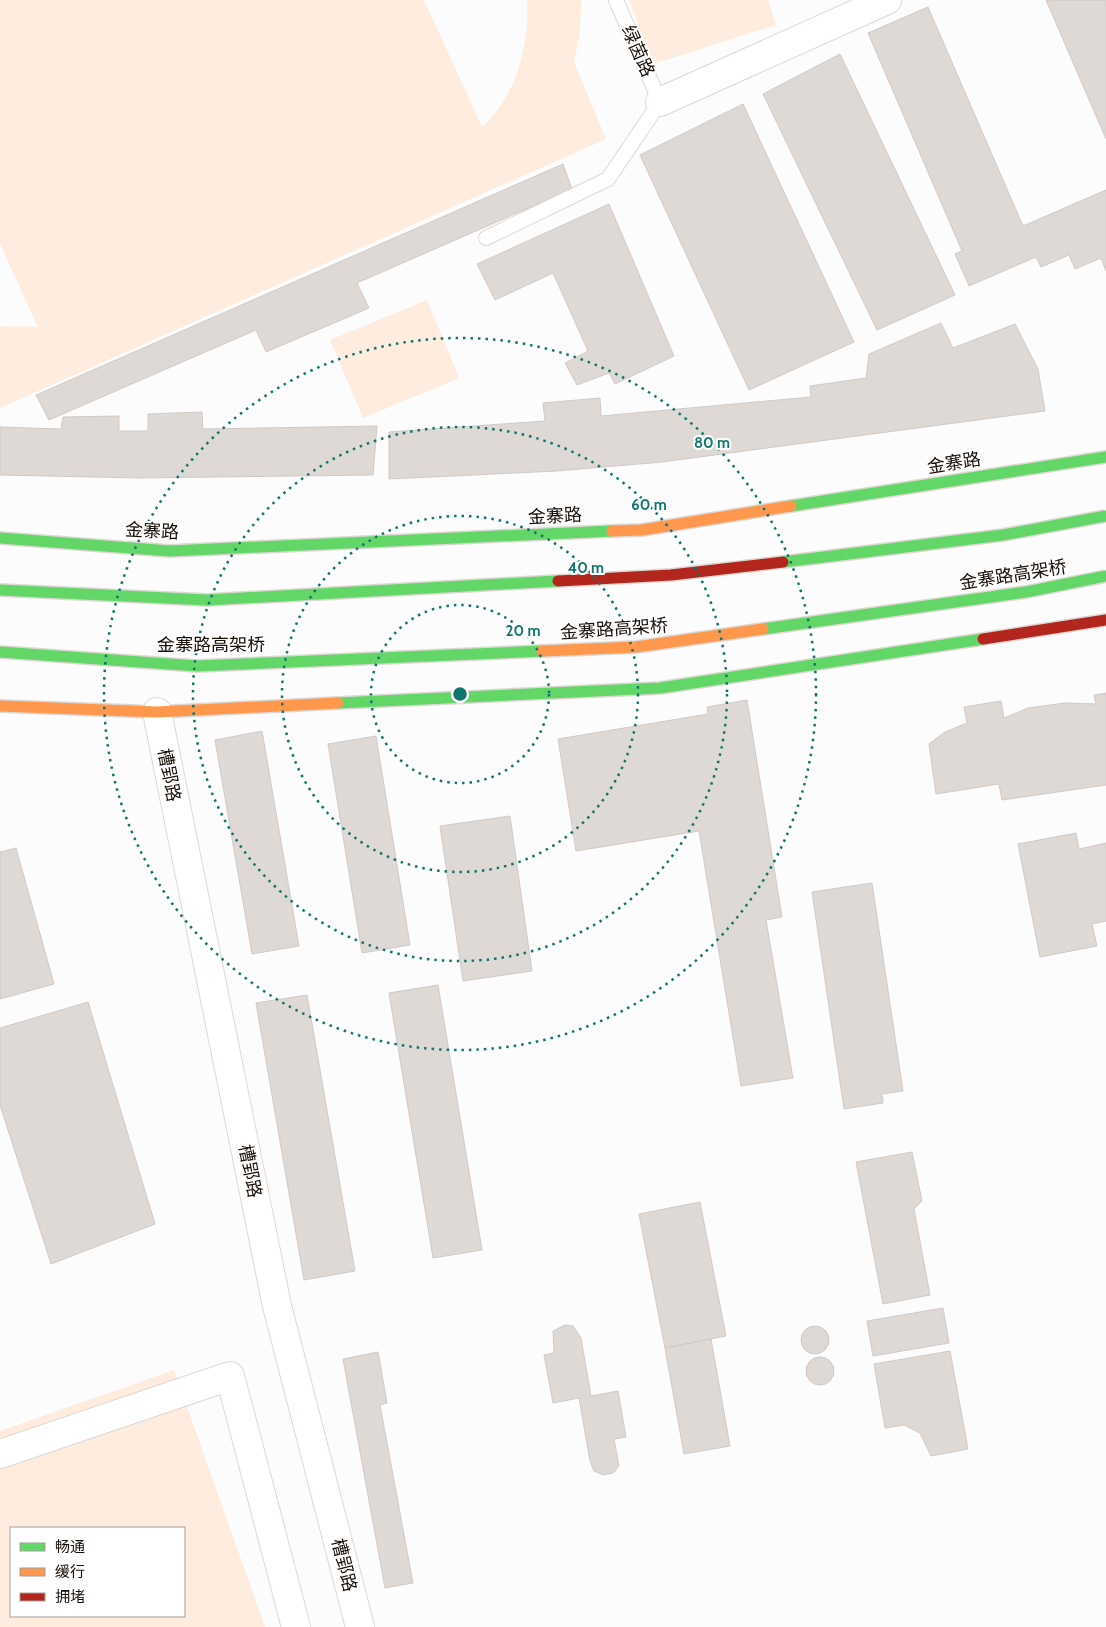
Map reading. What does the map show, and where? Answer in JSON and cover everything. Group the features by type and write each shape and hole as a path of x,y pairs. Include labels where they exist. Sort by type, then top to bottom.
{"highway":[{"name":"金寨路","path":"0,538 170,551 642,530 1106,457"},
{"path":"0,590 207,600 671,575 1003,535 1106,516"},
{"name":"金寨路高架桥","path":"0,652 197,666 636,647 1026,592 1106,576"},
{"path":"0,706 157,712 660,688 1106,620"}],"street":[{"path":"660,102 887,0"},
{"name":"槽郢路","path":"157,712 277,1306 360,1627"},
{"path":"0,1454 230,1376 296,1627"}],"lane":[{"name":"绿茵路","path":"616,0 660,102"},
{"path":"486,238 608,179 660,102"}],"shaded area":[{"path":"0,0 424,0 482,127 504,100 518,69 526,34 527,0 581,0 580,33 574,62 606,139 0,408 0,326 38,327 0,244"},
{"path":"629,0 768,0 776,25 653,64"},
{"path":"427,300 459,378 363,418 330,340"},
{"path":"174,1370 265,1627 0,1627 0,1431"}],"building":[{"path":"1046,0 1106,0 1106,139"},
{"path":"928,7 1023,226 1106,190 1106,271 1101,258 1075,269 1069,255 1041,267 1036,257 969,286 955,254 962,251 868,33"},
{"path":"840,54 955,295 877,330 763,94"},
{"path":"743,104 854,342 749,390 640,155"},
{"path":"563,164 572,189 357,283 369,308 266,352 256,330 49,420 36,395"},
{"path":"609,204 674,356 615,384 609,373 577,385 565,363 588,351 553,273 495,300 477,264"},
{"path":"941,323 953,348 1015,324 1038,369 1045,411 662,462 557,471 389,479 389,432 545,421 543,403 600,398 601,416 811,397 810,386 866,378 869,354"},
{"path":"202,412 203,429 377,426 373,475 139,478 0,475 0,427 61,429 63,417 119,416 119,431 148,431 148,414"},
{"path":"1106,693 1106,785 1002,800 999,784 936,794 929,744 945,732 967,723 964,707 1001,701 1004,718 1028,708 1065,703 1096,704 1094,695"},
{"path":"747,700 782,917 766,920 793,1078 741,1086 699,831 576,851 558,739 708,714 707,707"},
{"path":"262,731 299,946 252,954 215,740"},
{"path":"376,736 410,945 362,953 328,744"},
{"path":"510,816 532,971 463,981 440,826"},
{"path":"1076,833 1079,849 1106,843 1106,921 1092,924 1097,946 1040,957 1018,844"},
{"path":"16,848 54,984 0,999 0,852"},
{"path":"872,883 903,1091 882,1094 883,1103 844,1109 812,892"},
{"path":"438,985 482,1250 433,1258 389,993"},
{"path":"307,995 355,1271 304,1280 256,1003"},
{"path":"88,1002 155,1224 51,1264 0,1105 0,1028"},
{"path":"912,1152 922,1201 914,1209 930,1295 883,1304 856,1162"},
{"path":"700,1202 726,1336 665,1348 639,1214"},
{"path":"943,1308 949,1343 873,1356 867,1321"},
{"path":"565,1325 573,1326 581,1338 591,1396 618,1391 626,1437 614,1439 619,1466 613,1473 603,1475 594,1471 590,1461 579,1398 553,1403 544,1355 554,1353 553,1331"},
{"path":"815,1326 825,1330 829,1340 825,1350 815,1354 805,1350 801,1340 805,1330"},
{"path":"711,1339 730,1446 684,1454 665,1348"},
{"path":"950,1351 968,1449 931,1456 920,1433 904,1425 885,1428 874,1364"},
{"path":"378,1352 387,1403 380,1405 413,1583 385,1588 343,1359"},
{"path":"820,1357 830,1361 834,1371 830,1381 820,1385 810,1381 806,1371 810,1361"}],"traffic: fast":[{"path":"791,506 1106,457"},
{"path":"783,562 1003,535 1106,516"},
{"path":"0,538 170,551 612,531"},
{"path":"763,629 1026,592 1106,576"},
{"path":"0,590 207,600 558,581"},
{"path":"338,703 660,688 983,639"},
{"path":"0,652 197,666 542,651"}],"traffic: slow":[{"path":"612,531 642,530 791,506"},
{"path":"542,651 636,647 763,629"},
{"path":"0,706 157,712 338,703"}],"traffic: jam":[{"path":"558,581 671,575 783,562"},
{"path":"983,639 1106,620"}]}
